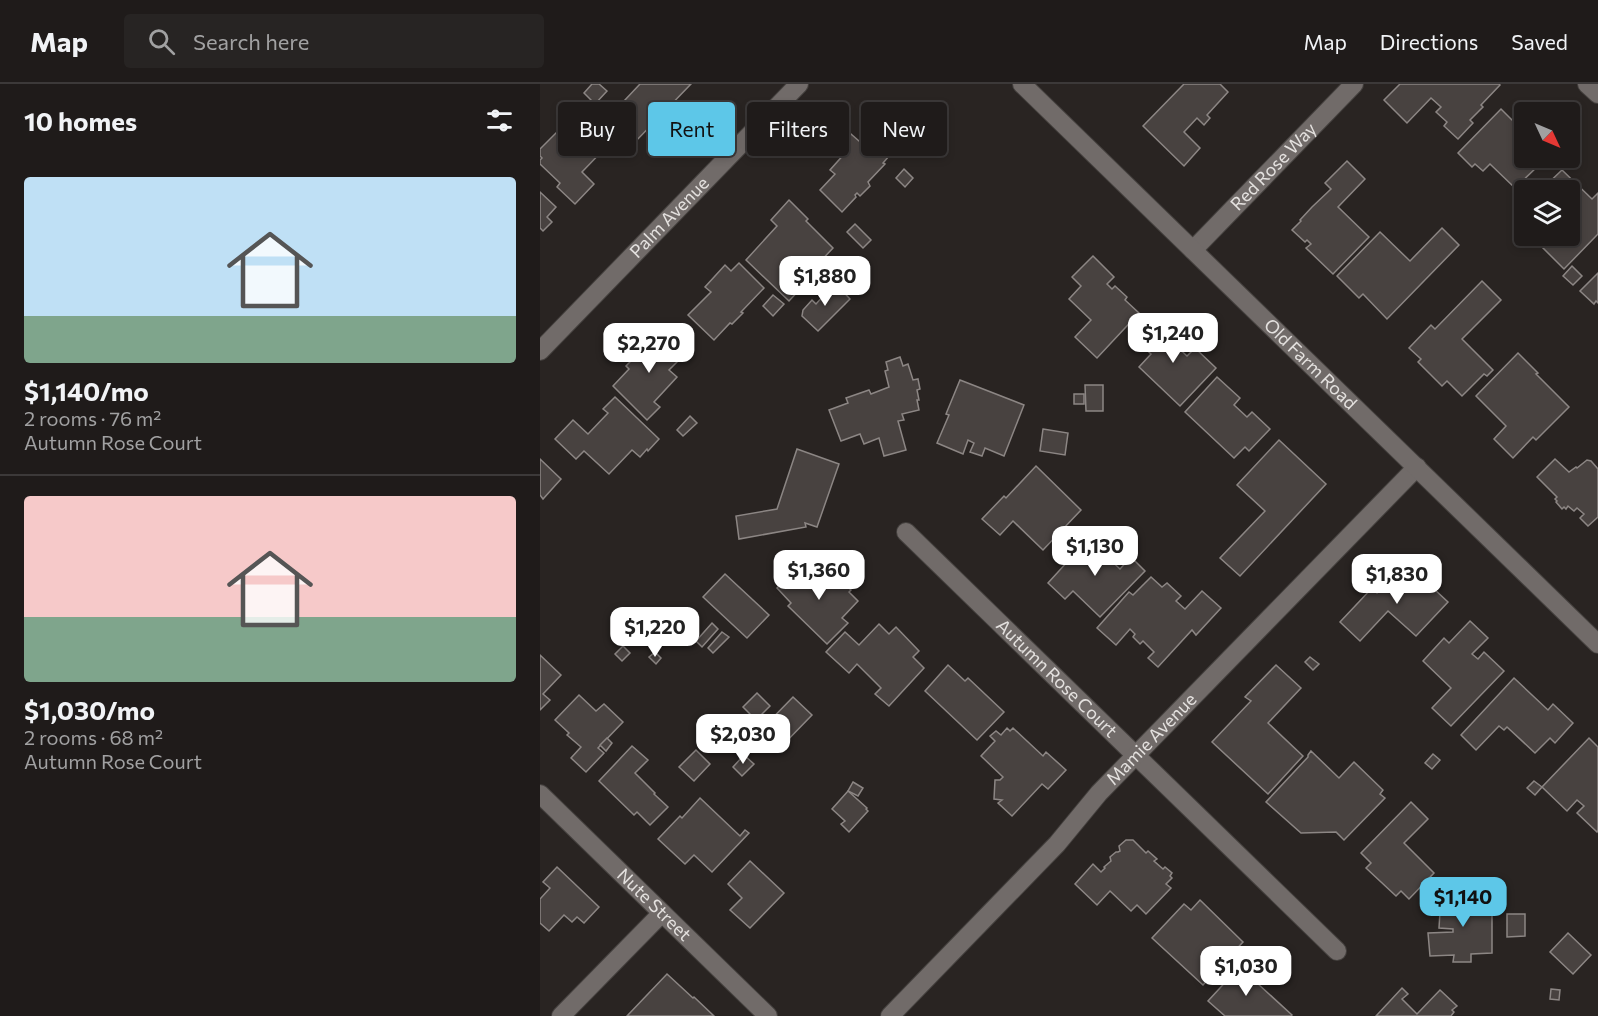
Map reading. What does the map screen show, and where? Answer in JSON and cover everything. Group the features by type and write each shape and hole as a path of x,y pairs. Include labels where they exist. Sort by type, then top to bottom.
{"street":[{"name":"Palm Avenue","path":"540,351 799,84"},
{"name":"Old Farm Road","path":"1022,84 1598,644"},
{"name":"Red Rose Way","path":"1193,250 1354,84"},
{"path":"1587,84 1598,94"},
{"name":"Mamie Avenue","path":"890,1016 1057,844 1136,755 1417,467"},
{"name":"Autumn Rose Court","path":"906,532 1337,951"},
{"name":"Nute Street","path":"540,794 768,1016"},
{"path":"561,1016 662,913"}],"building":[{"path":"592,84 599,84 607,91 597,102 593,102 584,93"},
{"path":"640,84 691,84 674,102 648,102 648,129 636,141 636,102 623,102"},
{"path":"1184,84 1220,84 1228,92 1207,115 1210,118 1204,125 1197,118 1184,132 1200,148 1184,166 1143,126"},
{"path":"1400,84 1500,85 1481,105 1483,107 1470,120 1473,123 1458,139 1444,126 1447,122 1436,112 1441,107 1431,98 1407,123 1384,100"},
{"path":"1501,109 1514,122 1514,168 1536,168 1523,180 1514,180 1514,187 1490,164 1483,171 1475,164 1472,167 1458,153"},
{"path":"558,131 558,156 597,156 582,172 594,184 575,204 557,187 560,183 540,164 542,158 540,149"},
{"path":"851,134 859,141 861,139 861,156 889,156 883,163 885,164 868,182 870,186 860,196 857,193 842,212 820,190 835,174 830,170 842,156 849,156"},
{"path":"1347,161 1365,179 1338,207 1369,237 1333,274 1306,248 1311,244 1307,240 1305,242 1292,230 1331,189 1325,183"},
{"path":"904,169 913,178 905,187 896,178"},
{"path":"1562,170 1572,180 1552,180"},
{"path":"1580,187 1592,199 1598,193 1598,234 1564,269 1541,246 1580,246"},
{"path":"540,192 556,207 547,217 552,222 543,231 540,228"},
{"path":"789,200 833,248 799,284 802,287 789,301 746,260 777,226 771,220"},
{"path":"855,224 871,240 863,248 847,232"},
{"path":"1442,228 1459,245 1387,319 1363,294 1359,298 1337,276 1380,232 1410,261"},
{"path":"1093,256 1114,277 1107,284 1112,289 1115,286 1127,297 1125,300 1139,313 1097,358 1075,337 1091,320 1069,299 1081,286 1072,277"},
{"path":"739,263 764,288 741,312 743,313 714,340 688,315 711,292 705,287 725,265 731,271"},
{"path":"1572,266 1582,276 1573,285 1563,276"},
{"path":"1598,273 1598,303 1596,301 1594,304 1580,291"},
{"path":"1482,281 1501,300 1462,339 1493,370 1487,376 1484,374 1462,396 1447,381 1442,386 1418,362 1421,359 1409,348 1431,325 1435,329"},
{"path":"835,283 850,299 818,331 802,316 803,310 812,300 816,304"},
{"path":"773,295 784,304 773,316 763,306"},
{"path":"1158,318 1176,335 1171,341 1187,356 1195,348 1216,368 1180,406 1139,367 1151,354 1137,341"},
{"path":"662,329 681,348 672,357 677,362 669,370 677,377 654,402 660,407 647,420 613,386 629,369 626,366"},
{"path":"1518,353 1569,407 1536,440 1533,437 1513,458 1494,439 1506,426 1476,396"},
{"path":"900,357 903,366 908,364 913,380 918,379 920,389 917,390 919,410 902,414 904,420 898,421 906,450 884,456 879,438 864,444 860,434 841,441 829,410 848,403 846,398 869,390 871,394 889,387 885,371 888,370 886,362"},
{"path":"1217,377 1240,398 1234,405 1247,417 1252,412 1270,429 1249,451 1245,447 1234,458 1185,412"},
{"path":"960,380 1024,405 1004,456 985,448 982,456 970,452 974,443 968,440 963,454 937,443"},
{"path":"1085,385 1103,385 1103,411 1086,411"},
{"path":"1074,394 1084,394 1084,404 1074,404"},
{"path":"615,397 659,439 640,457 632,450 609,474 584,451 576,459 555,439 573,420 588,434 608,413 603,409"},
{"path":"690,416 697,423 683,436 677,430"},
{"path":"1043,429 1068,433 1065,455 1040,451"},
{"path":"1279,440 1326,484 1240,576 1220,558 1265,511 1237,485"},
{"path":"797,449 839,464 817,527 805,523 806,527 739,539 736,516 777,509"},
{"path":"540,459 561,479 543,499 540,495"},
{"path":"1555,459 1569,472 1587,460 1598,469 1598,517 1588,526 1580,518 1584,514 1577,508 1574,511 1568,506 1562,509 1556,502 1557,497 1537,477"},
{"path":"1036,466 1081,510 1043,550 1013,521 1000,535 982,519 1004,496 1006,498"},
{"path":"1086,537 1120,569 1131,557 1145,571 1100,617 1073,591 1065,599 1048,583 1069,560 1066,558"},
{"path":"820,563 835,579 837,577 851,590 849,592 858,601 842,618 848,623 827,644 788,606 791,603 777,588 792,572 802,581"},
{"path":"1404,564 1448,602 1416,636 1388,611 1360,641 1340,622 1372,588 1377,593"},
{"path":"725,574 769,615 747,638 703,597"},
{"path":"1151,577 1162,587 1167,583 1181,596 1176,601 1185,609 1202,591 1221,608 1196,635 1192,630 1158,667 1148,658 1154,652 1143,641 1140,644 1133,637 1135,634 1130,629 1116,645 1097,628 1129,592 1133,595"},
{"path":"652,619 659,626 645,640 638,633"},
{"path":"1470,621 1488,638 1472,654 1478,659 1484,652 1504,671 1451,726 1432,708 1451,688 1423,661 1444,638 1449,643"},
{"path":"712,623 718,629 702,647 696,641"},
{"path":"879,624 889,634 896,627 919,651 913,657 924,668 889,706 875,694 881,688 857,664 849,673 826,652 845,632 859,645"},
{"path":"722,632 729,637 713,653 708,648"},
{"path":"623,646 630,653 622,661 615,654"},
{"path":"655,652 661,658 656,664 649,657"},
{"path":"540,655 561,675 543,694 550,700 540,710"},
{"path":"1310,657 1319,664 1313,670 1305,662"},
{"path":"948,665 965,681 968,678 1004,712 977,740 925,691"},
{"path":"1276,665 1301,688 1268,723 1303,756 1268,794 1212,742 1251,701 1245,697"},
{"path":"1514,678 1548,710 1553,704 1573,723 1555,743 1550,738 1535,753 1507,727 1504,730 1499,726 1476,750 1461,735"},
{"path":"757,693 770,706 756,720 743,707"},
{"path":"579,695 596,711 604,704 623,722 598,748 604,753 586,772 571,758 581,747 555,720"},
{"path":"793,697 812,715 779,749 760,731"},
{"path":"1007,728 1010,731 1013,728 1043,756 1046,752 1066,770 1048,789 1042,784 1012,816 998,803 1002,800 994,799 995,780 1003,777 981,756 995,741 990,736 996,731 1001,735"},
{"path":"607,738 612,743 606,751 600,745"},
{"path":"1589,738 1598,747 1597,832 1577,813 1584,806 1577,800 1567,811 1542,787"},
{"path":"632,746 648,760 635,773 668,807 650,825 637,812 634,815 599,781"},
{"path":"696,750 710,764 694,781 679,767"},
{"path":"1311,751 1339,778 1354,762 1383,790 1380,794 1385,798 1344,840 1336,832 1301,833 1266,802"},
{"path":"1433,754 1440,760 1432,769 1425,763"},
{"path":"744,755 754,764 742,776 733,767"},
{"path":"1534,781 1542,787 1535,795 1527,788"},
{"path":"853,782 863,788 858,796 848,791"},
{"path":"848,791 868,811 849,832 841,824 845,821 832,809"},
{"path":"700,798 740,836 745,830 749,833 712,872 694,855 685,864 658,839"},
{"path":"1411,802 1428,819 1404,843 1434,873 1409,899 1401,891 1396,896 1366,868 1371,863 1361,853"},
{"path":"1126,840 1133,840 1146,853 1148,851 1157,859 1154,861 1163,869 1165,867 1172,873 1170,876 1172,878 1166,884 1171,888 1146,914 1137,905 1131,911 1110,891 1097,905 1075,884 1093,864 1101,872 1111,861 1110,857 1120,851 1119,846"},
{"path":"750,861 784,893 750,928 730,910 742,898 728,884"},
{"path":"557,867 599,907 584,923 577,917 572,922 564,915 549,931 540,923 540,899 550,888 543,882"},
{"path":"1441,896 1492,898 1492,953 1471,954 1471,962 1453,962 1454,955 1430,956 1428,933 1453,932 1453,929 1439,928"},
{"path":"1200,900 1243,942 1203,985 1152,938 1184,904 1191,910"},
{"path":"1507,914 1525,914 1525,936 1507,937"},
{"path":"1568,933 1591,955 1573,974 1550,952"},
{"path":"1243,963 1260,979 1257,983 1291,1016 1225,1016 1208,1001"},
{"path":"667,974 694,997 714,1016 627,1016"},
{"path":"1402,988 1408,994 1402,999 1417,1014 1440,990 1457,1006 1452,1010 1454,1012 1451,1016 1376,1016"},
{"path":"1551,989 1560,990 1559,1000 1550,999"}]}
